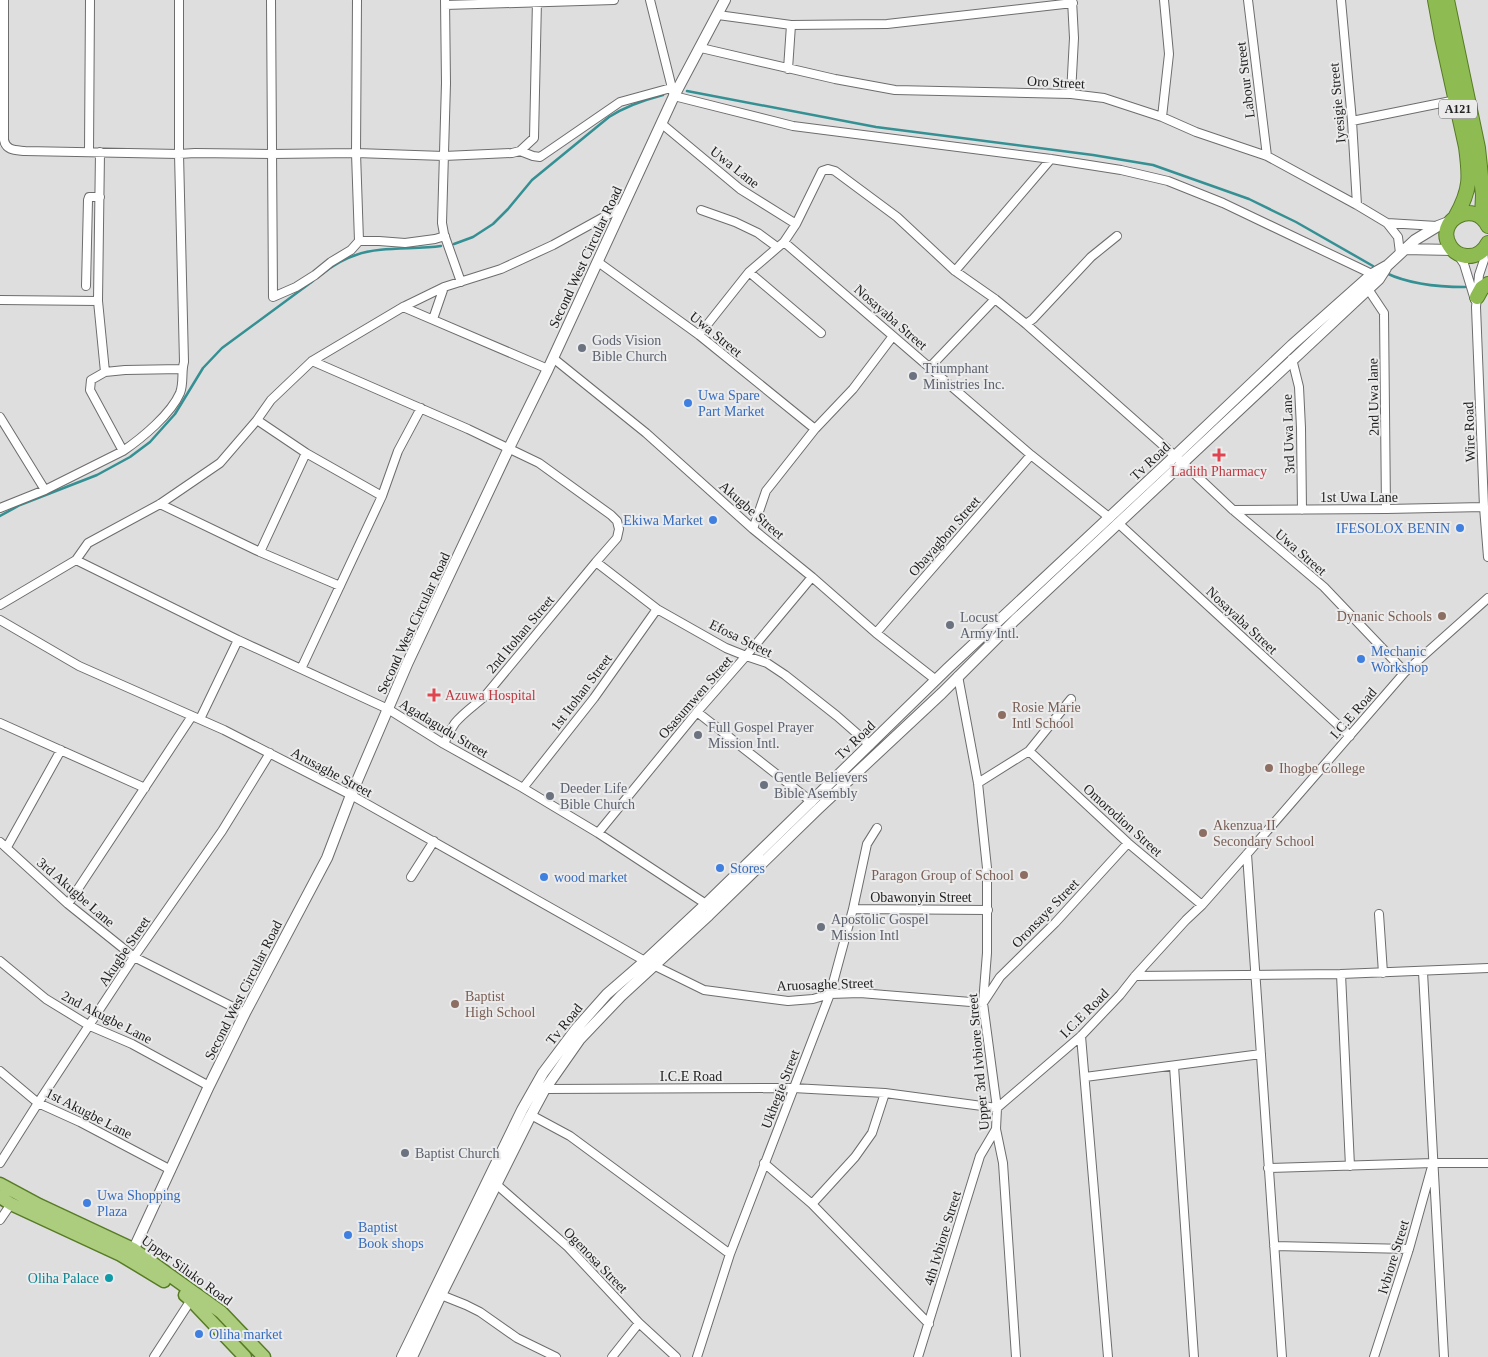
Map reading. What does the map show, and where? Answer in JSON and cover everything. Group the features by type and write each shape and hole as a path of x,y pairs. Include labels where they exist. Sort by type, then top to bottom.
{"highway":[{"name":"A121","path":"1436,0 1442,38 1466,147 1469,173 1468,188 1463,203 1447,228 1448,244 1455,252"},
{"name":"A121","path":"1447,0 1478,148 1485,222"},
{"name":"A121","path":"1478,148 1488,176"},
{"name":"A121","path":"1453,218 1462,213 1469,213 1476,214 1485,222"},
{"path":"1455,252 1468,256 1483,254"},
{"path":"1477,302 1482,288 1488,284"}],"main road":[{"name":"Upper Siluko Road","path":"0,1184 132,1254 222,1312 264,1357"},
{"name":"Upper Siluko Road","path":"0,1196 11,1204 132,1254 191,1300 246,1357"}],"street":[{"path":"4,0 5,145 9,149 25,151 179,154 356,153 444,156 512,153 520,151 534,138 537,1"},
{"path":"89,152 90,0"},
{"path":"0,508 45,490 132,445 165,415 180,393 183,382 182,369 184,362 179,154 179,0"},
{"path":"271,0 273,297 296,287 351,250 359,241 356,153 357,0"},
{"path":"461,282 444,236 442,223 446,83 445,3 614,0"},
{"path":"650,0 673,92"},
{"name":"Second West Circular Road","path":"132,1254 209,1086 245,1013 327,858 351,795 408,662 598,262 662,124 673,92 701,48 725,0"},
{"path":"1162,117 1169,54 1164,0"},
{"name":"Labour Street","path":"1248,0 1267,156"},
{"name":"Iyesigie Street","path":"1341,0 1352,121 1357,205"},
{"path":"718,15 791,25 887,24 1072,1 1074,38 1071,94"},
{"path":"788,68 791,25"},
{"name":"Oro Street","path":"701,48 835,80 895,90 1071,94 1104,98 1162,117 1196,132 1267,156 1387,223 1398,237 1402,251"},
{"path":"520,151 540,157 614,105 626,100 673,92 793,126 1051,159 1121,170 1168,182 1223,203 1372,274"},
{"path":"1352,121 1456,100"},
{"name":"Uwa Lane","path":"662,124 740,189 796,224"},
{"path":"100,152 98,301 105,372"},
{"path":"955,271 1051,159"},
{"name":"Uwa Street","path":"796,224 822,171 828,169 835,171 897,217 955,271 1026,324 1233,510 1324,587 1406,672"},
{"path":"86,286 88,200 89,197 100,197"},
{"path":"0,605 76,560 88,543 160,504 220,463 257,420 271,400 312,361 403,308 444,287 501,269 622,207"},
{"path":"701,210 735,222 758,233 777,248"},
{"name":"Tv Road","path":"412,1357 531,1115 545,1089 580,1039 706,904 981,636 1114,520 1292,359 1379,279 1388,265 1402,251 1423,234 1453,218"},
{"name":"Oro Street","path":"1387,223 1438,226"},
{"path":"699,335 750,272 784,242 796,224"},
{"path":"359,241 404,243 444,236"},
{"path":"1026,324 1034,319 1091,257 1117,236"},
{"name":"Nosayaba Street","path":"784,242 1031,455 1114,520 1350,736"},
{"path":"1402,251 1455,252"},
{"name":"Wire Road","path":"1455,252 1464,264 1477,302"},
{"name":"Wire Road","path":"1483,254 1477,302 1484,507 1488,557"},
{"name":"Uwa Street","path":"598,262 699,335 815,429"},
{"name":"Tv Road","path":"1179,460 1279,357 1372,274 1388,265"},
{"path":"750,272 821,333"},
{"path":"432,319 444,287"},
{"name":"2nd Uwa lane","path":"1368,289 1384,313 1386,509"},
{"path":"930,368 995,299"},
{"path":"0,300 98,301"},
{"path":"403,308 548,369"},
{"path":"753,528 766,491 815,429 853,389 893,336"},
{"name":"Akugbe Street","path":"553,358 646,432 753,528 876,633 936,680"},
{"name":"3rd Uwa Lane","path":"1292,359 1299,387 1302,510"},
{"path":"312,361 509,448"},
{"path":"123,450 90,390 90,380 105,372 182,369"},
{"path":"301,669 382,496 398,451 421,408"},
{"path":"0,417 45,490"},
{"path":"257,420 306,454 382,496"},
{"name":"2nd Itohan Street","path":"444,744 455,724 485,696 617,538 620,529 617,521 611,515 539,463 509,448"},
{"path":"260,552 306,454"},
{"name":"Obayagbon Street","path":"876,633 1031,455"},
{"path":"160,504 260,552 340,586"},
{"name":"1st Uwa Lane","path":"1233,510 1484,507"},
{"name":"Tv Road","path":"402,1357 522,1110 544,1073 576,1029 607,994 649,964 709,915 992,644 1114,520"},
{"name":"Agadagudu Street","path":"76,560 238,640 388,709 444,744 598,833 706,904"},
{"name":"Efosa Street","path":"596,562 657,609 726,648 767,663 785,675 870,745"},
{"name":"Osasumwen Street","path":"598,833 697,712 812,577"},
{"name":"I.C.E Road","path":"545,1089 793,1088 885,1093 997,1108 1081,1036 1186,920 1202,905 1406,672 1488,598"},
{"name":"1st Itohan Street","path":"522,788 594,698 657,609"},
{"name":"Arusaghe Street","path":"0,620 79,666 224,730 351,795 649,964"},
{"path":"981,636 992,644"},
{"path":"200,719 238,640"},
{"name":"Upper 3rd Ivbiore Street","path":"958,676 978,783 987,868 987,953 983,1003 997,1108 996,1129 1003,1163 1016,1357"},
{"path":"978,783 1029,751 1071,699"},
{"path":"697,712 812,802"},
{"path":"68,904 192,716"},
{"path":"0,733 3,724 145,788"},
{"path":"7,847 61,750"},
{"name":"Omorodion Street","path":"1029,751 1128,843 1202,905"},
{"name":"Akugbe Street","path":"0,1163 134,957 222,830 270,753"},
{"name":"Ukhegie Street","path":"697,1357 730,1254 830,994 853,909 867,844 877,828"},
{"path":"411,877 434,841"},
{"name":"3rd Akugbe Lane","path":"0,842 68,904 134,957 245,1013"},
{"name":"Oronsaye Street","path":"983,1003 1000,977 1055,923 1128,843"},
{"path":"1247,854 1282,1357"},
{"name":"Obawonyin Street","path":"853,909 988,910"},
{"path":"1378,914 1383,973"},
{"name":"2nd Akugbe Lane","path":"0,961 46,999 90,1026 132,1044 209,1086"},
{"name":"Aruosaghe Street","path":"649,964 704,990 788,1001 813,999 830,994 860,993 983,1003"},
{"path":"1135,976 1341,974 1488,968"},
{"path":"1423,972 1444,1357"},
{"path":"1341,974 1350,1166"},
{"path":"1081,1036 1108,1357"},
{"path":"1085,1077 1261,1054"},
{"path":"1174,1066 1194,1357"},
{"name":"1st Akugbe Lane","path":"0,1071 38,1103 80,1122 171,1170"},
{"path":"812,1204 855,1156 872,1133 885,1093"},
{"path":"531,1115 570,1136 730,1254"},
{"name":"4th Ivbiore Street","path":"918,1357 980,1156 996,1129"},
{"path":"764,1163 812,1204 928,1324"},
{"name":"Ivbiore Street","path":"1374,1357 1409,1249 1433,1163"},
{"path":"1268,1168 1488,1163"},
{"name":"Ogenosa Street","path":"496,1184 568,1247 639,1323 676,1357"},
{"path":"0,1220 11,1204"},
{"path":"1274,1246 1409,1249"},
{"path":"441,1295 473,1309 516,1338 556,1357"},
{"path":"154,1357 191,1300"},
{"path":"612,1357 639,1323"}],"waterway":[{"path":"687,91 876,127 1093,155 1153,165 1249,199 1296,222 1373,266"},
{"path":"454,244 473,237 493,224 532,180 609,117 635,104 663,95"},
{"path":"322,274 342,261 365,252 441,246"},
{"path":"1386,273 1405,280 1425,284 1465,287"},
{"path":"0,516 20,505 97,475 130,457 150,442 175,414 203,368 222,348 313,281"}],"place":[{"name":"Gods Vision Bible Church","path":"582,348"},
{"name":"Triumphant Ministries Inc.","path":"913,376"},
{"name":"Uwa Spare Part Market","path":"688,403"},
{"name":"Ladith Pharmacy","path":"1219,455"},
{"name":"Ekiwa Market","path":"713,520"},
{"name":"IFESOLOX BENIN","path":"1460,528"},
{"name":"Dynanic Schools","path":"1442,616"},
{"name":"Locust Army Intl.","path":"950,625"},
{"name":"Mechanic Workshop","path":"1361,659"},
{"name":"Azuwa Hospital","path":"434,695"},
{"name":"Rosie Marie Intl School","path":"1002,715"},
{"name":"Full Gospel Prayer Mission Intl.","path":"698,735"},
{"name":"Ihogbe College","path":"1269,768"},
{"name":"Gentle Believers Bible Asembly","path":"764,785"},
{"name":"Deeder Life Bible Church","path":"550,796"},
{"name":"Akenzua II Secondary School","path":"1203,833"},
{"name":"Stores","path":"720,868"},
{"name":"Paragon Group of School","path":"1024,875"},
{"name":"wood market","path":"544,877"},
{"name":"Apostolic Gospel Mission Intl","path":"821,927"},
{"name":"Baptist High School","path":"455,1004"},
{"name":"Baptist Church","path":"405,1153"},
{"name":"Uwa Shopping Plaza","path":"87,1203"},
{"name":"Baptist Book shops","path":"348,1235"},
{"name":"Oliha Palace","path":"109,1278"},
{"name":"Oliha market","path":"199,1334"}]}
